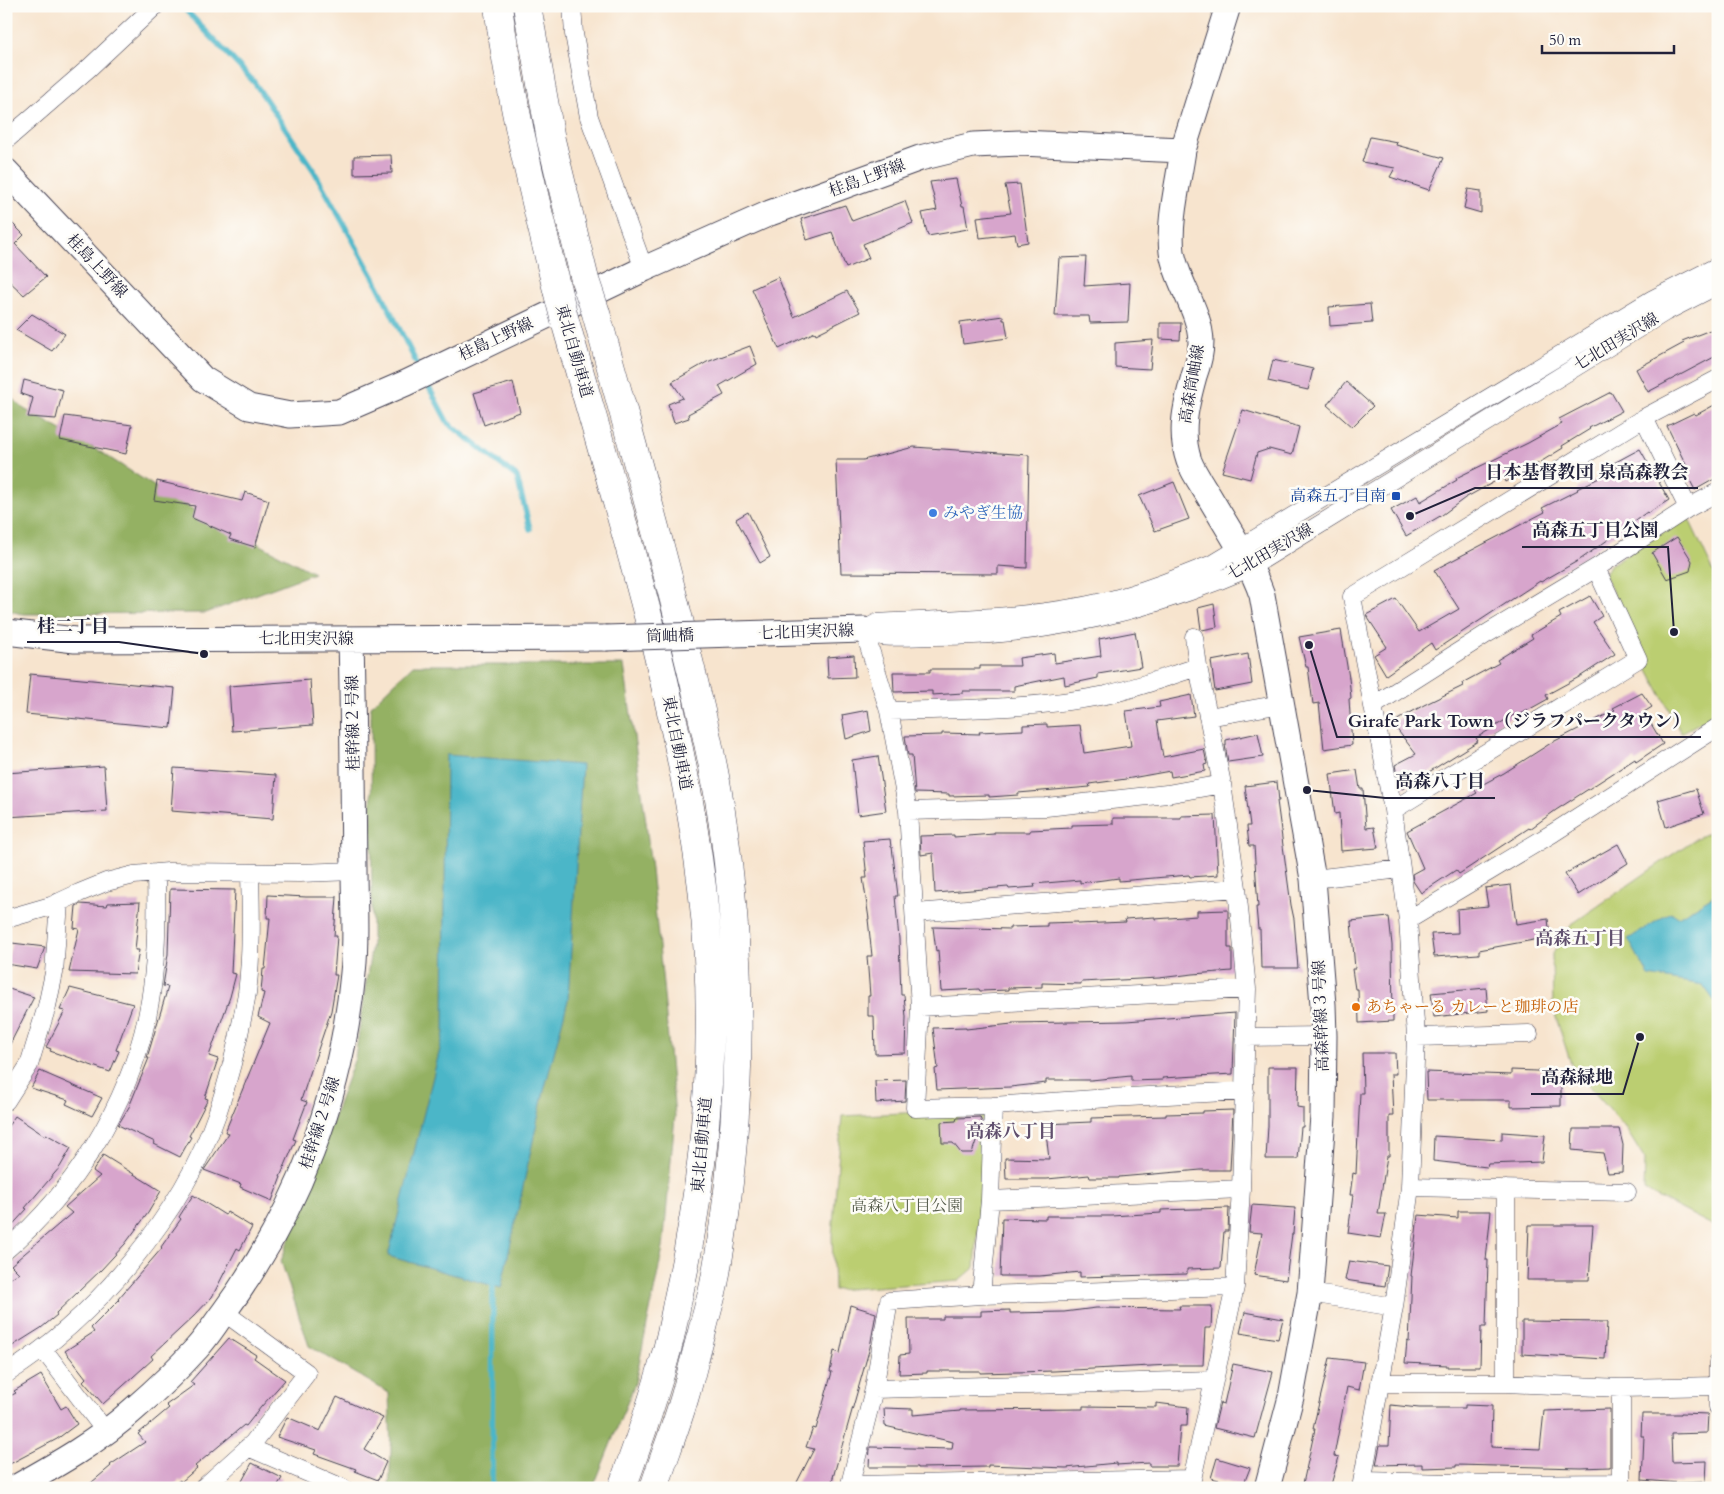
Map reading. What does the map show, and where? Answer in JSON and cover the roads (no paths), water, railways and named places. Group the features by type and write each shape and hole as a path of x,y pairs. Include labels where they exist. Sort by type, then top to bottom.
{"highway":[{"name":"東北自動車道","path":"498,6 523,148 557,290 644,599 666,686 686,785 702,888 708,975 710,1047 704,1147 696,1208 685,1269 666,1354 646,1420 622,1488"},
{"name":"東北自動車道","path":"526,6 551,140 586,280 674,598 700,706 720,802 728,861 739,1023 738,1080 730,1166 714,1282 685,1396 654,1488"}],"street":[{"path":"6,140 90,68 155,6"},
{"path":"572,6 574,34 589,117 644,269"},
{"path":"1183,150 1228,6"},
{"name":"桂島上野線","path":"6,171 203,379 249,407 290,415 339,412 406,383 644,269 770,214 920,158 973,145 1020,143 1183,150"},
{"name":"高森筒岫線","path":"1183,150 1171,230 1172,252 1197,321 1201,342 1200,359 1188,398 1184,420 1183,441 1190,463 1244,558"},
{"path":"1244,558 1645,304 1718,266"},
{"name":"七北田実沢線","path":"734,634 864,630 881,636 973,636 1042,628 1111,616 1222,580 1244,558 1665,312 1718,284"},
{"path":"1621,1388 1621,1486 1362,1484 1394,1306 1410,1187 1416,1037 1408,920 1393,810 1352,597 1644,418 1718,379"},
{"path":"1644,418 1688,508"},
{"path":"1372,706 1596,568 1688,508 1718,492"},
{"name":"高森幹線３号線","path":"1244,558 1262,595 1313,879 1324,1036 1323,1116 1310,1292 1291,1397 1267,1488"},
{"path":"1393,810 1638,659 1596,568"},
{"path":"864,630 889,711 908,811 920,1007 915,1108 993,1106 1245,1091"},
{"name":"七北田実沢線","path":"6,632 75,640 606,638"},
{"name":"筒岫橋","path":"606,638 734,634"},
{"path":"1194,637 1198,667 1222,784 1237,888 1247,989 1245,1091 1235,1287 1191,1483 850,1486 874,1389 889,1301 981,1295 1235,1287"},
{"name":"桂幹線２号線","path":"15,1488 78,1451 106,1432 133,1410 197,1347 250,1276 281,1222 304,1172 326,1112 341,1057 350,1004 356,944 351,639"},
{"path":"889,711 980,709 1051,704 1108,694 1198,667"},
{"path":"1208,717 1281,704"},
{"path":"1408,920 1553,833 1718,727"},
{"path":"908,811 1046,807 1167,794 1222,784"},
{"path":"1313,879 1401,869"},
{"path":"6,919 59,902 106,882 134,875 212,872 354,872"},
{"path":"6,1374 43,1349 111,1285 155,1232 190,1175 217,1115 247,992 250,951 250,872"},
{"path":"6,1250 40,1219 84,1164 102,1135 137,1054 147,1016 156,935 156,873"},
{"path":"915,913 1237,888"},
{"path":"6,1102 29,1064 47,1006 54,973 59,902"},
{"path":"920,1007 1247,989"},
{"path":"1416,1037 1528,1034"},
{"path":"1246,1037 1324,1036"},
{"path":"981,1295 990,1200 993,1106"},
{"path":"1410,1187 1628,1192"},
{"path":"990,1200 1241,1189"},
{"path":"1506,1189 1506,1383"},
{"path":"1310,1292 1394,1306"},
{"path":"203,1488 248,1447 307,1373 224,1312"},
{"path":"43,1349 106,1432"},
{"path":"1718,1362 1718,1407"},
{"path":"874,1389 1214,1380"},
{"path":"1380,1383 1506,1383 1621,1388 1717,1386"},
{"path":"248,1447 343,1488"}],"water":[{"path":"446,755 582,765 568,1000 543,1095 501,1288 388,1256 444,1033"},
{"path":"1718,893 1718,1006 1703,985 1649,976 1628,939 1671,912 1678,917"}],"waterway":[{"path":"182,6 254,82 314,171 374,278 420,370"},
{"path":"425,380 448,423 517,477 530,529"},
{"path":"492,1488 493,1280"}],"place":[{"name":"高森五丁目南","path":"1396,496"},
{"name":"みやぎ生協","path":"933,513"},
{"name":"日本基督教団 泉高森教会","path":"1410,516"},
{"name":"高森五丁目公園","path":"1674,632"},
{"name":"Girafe Park Town（ジラフパークタウン）","path":"1309,645"},
{"name":"桂二丁目","path":"204,654"},
{"name":"高森八丁目","path":"1307,790"},
{"name":"あちゃーる カレーと珈琲の店","path":"1356,1007"},
{"name":"高森緑地","path":"1640,1037"}],"district":[{"name":"高森五丁目","path":"1580,938"},
{"name":"高森八丁目","path":"1011,1131"}],"park label":[{"name":"高森八丁目公園","path":"907,1206"}]}
